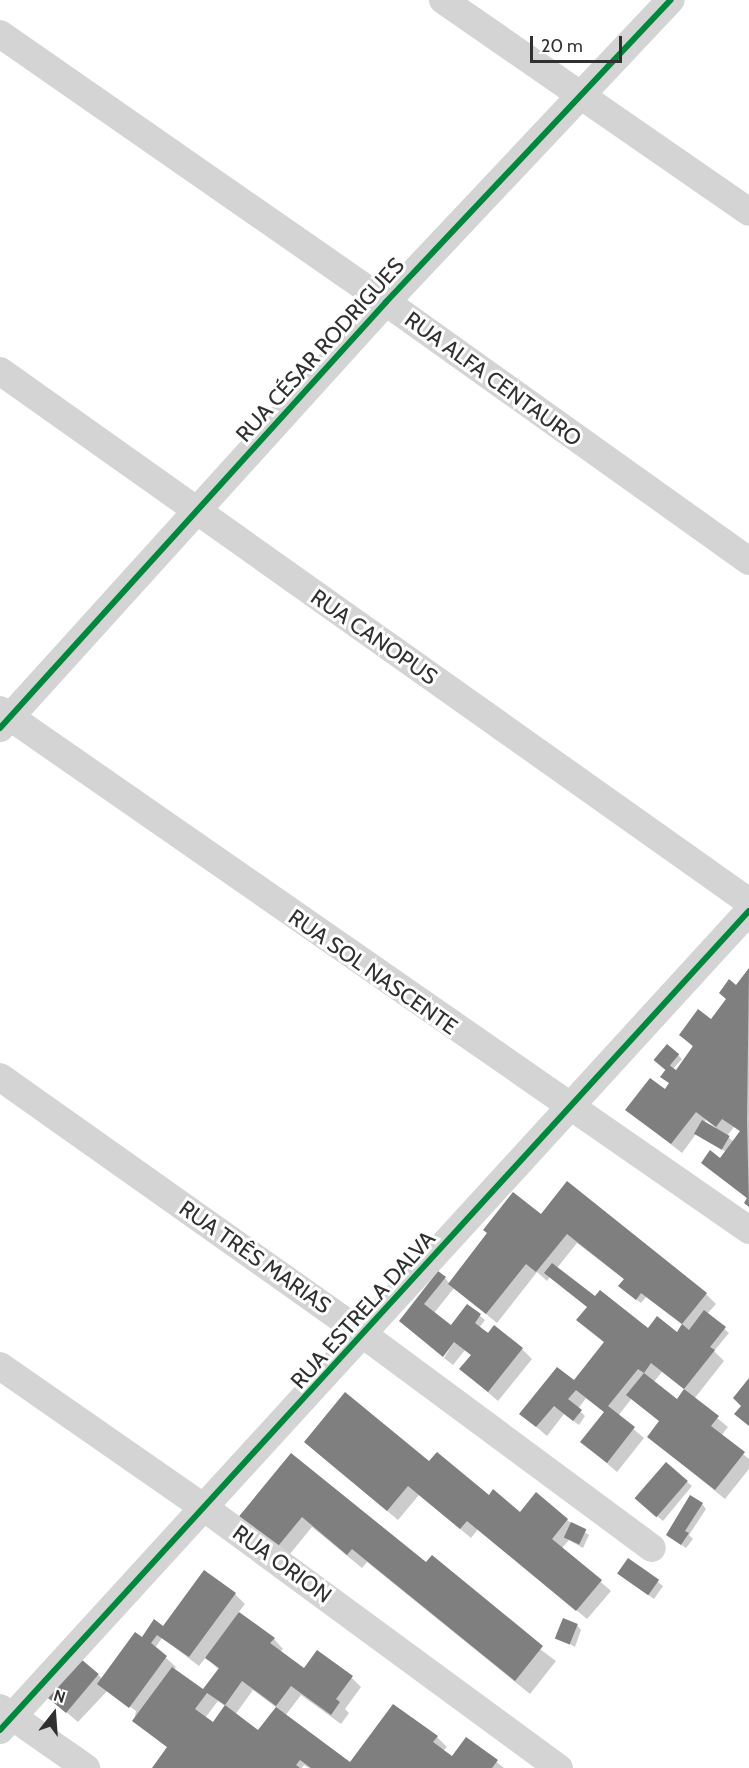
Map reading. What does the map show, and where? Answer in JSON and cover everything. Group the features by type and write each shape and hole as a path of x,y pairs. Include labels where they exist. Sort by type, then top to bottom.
{"street":[{"path":"443,0 749,212"},
{"name":"RUA CÉSAR RODRIGUES","path":"3,718 198,513 386,302 671,0"},
{"name":"RUA ALFA CENTAURO","path":"0,34 386,302 749,561"},
{"name":"RUA CANOPUS","path":"0,371 749,902"},
{"name":"RUA SOL NASCENTE","path":"3,718 570,1110 749,1230"},
{"name":"RUA ESTRELA DALVA","path":"4,1718 206,1509 749,911"},
{"name":"RUA TRÊS MARIAS","path":"0,1077 364,1335 652,1548"},
{"name":"RUA ORION","path":"0,1366 206,1509 560,1768"},
{"path":"4,1718 86,1768"}],"building":[{"path":"749,968 747,1121 749,1207 744,1203 747,1198 701,1163 710,1150 720,1158 740,1131 722,1119 716,1127 696,1112 671,1144 625,1110 650,1078 665,1089 669,1083 660,1077 669,1065 676,1070 693,1046 679,1035 698,1009 711,1019 726,999 719,993 729,979 736,985"},
{"path":"667,1044 679,1054 666,1070 654,1060"},
{"path":"702,1120 730,1136 722,1150 694,1134"},
{"path":"567,1181 707,1293 682,1324 641,1293 636,1300 618,1286 624,1279 567,1234 536,1272 526,1264 486,1314 448,1284 487,1233 483,1230 513,1192 541,1214"},
{"path":"552,1263 595,1296 600,1290 648,1328 657,1316 677,1332 682,1324 689,1330 704,1310 726,1327 710,1347 715,1350 684,1389 651,1363 644,1373 638,1369 608,1406 635,1427 607,1463 580,1442 604,1412 576,1390 568,1399 582,1410 573,1421 554,1406 536,1427 519,1414 557,1367 574,1380 604,1342 576,1320 587,1307 544,1273"},
{"path":"438,1271 446,1277 424,1304 451,1325 467,1304 481,1314 475,1323 488,1333 494,1325 523,1348 488,1392 459,1369 471,1355 454,1342 443,1357 399,1321"},
{"path":"644,1373 677,1399 684,1389 719,1416 711,1426 745,1452 715,1490 647,1437 659,1421 626,1395"},
{"path":"749,1378 749,1426 734,1414 741,1406 733,1398"},
{"path":"345,1392 429,1461 437,1452 489,1495 493,1489 520,1512 536,1492 568,1519 552,1539 602,1580 576,1611 467,1521 460,1529 408,1486 387,1511 304,1442"},
{"path":"291,1453 426,1562 432,1555 543,1646 515,1681 352,1549 347,1555 302,1517 274,1551 236,1520"},
{"path":"666,1462 688,1481 656,1517 635,1498"},
{"path":"690,1495 703,1503 685,1531 689,1533 681,1545 666,1535"},
{"path":"571,1522 586,1529 579,1545 564,1537"},
{"path":"628,1558 659,1580 648,1595 617,1574"},
{"path":"204,1570 236,1593 189,1657 157,1635 151,1643 167,1656 129,1708 97,1684 135,1632 142,1637 154,1619 163,1626"},
{"path":"239,1612 275,1638 270,1643 304,1668 317,1650 353,1676 336,1699 340,1702 331,1715 291,1686 276,1706 242,1681 225,1705 258,1730 276,1707 350,1762 393,1704 438,1736 433,1742 452,1756 466,1737 498,1760 492,1768 311,1768 300,1760 296,1765 300,1768 152,1768 167,1747 132,1721 172,1667 203,1689 219,1668 205,1658","holes":["207,1693 225,1705 213,1722 195,1709"]},
{"path":"563,1618 578,1624 570,1644 555,1638"},
{"path":"75,1654 99,1674 66,1713 42,1693"}],"cycle path":[{"path":"0,728 386,302 671,0"},
{"path":"0,1730 749,911"}]}
